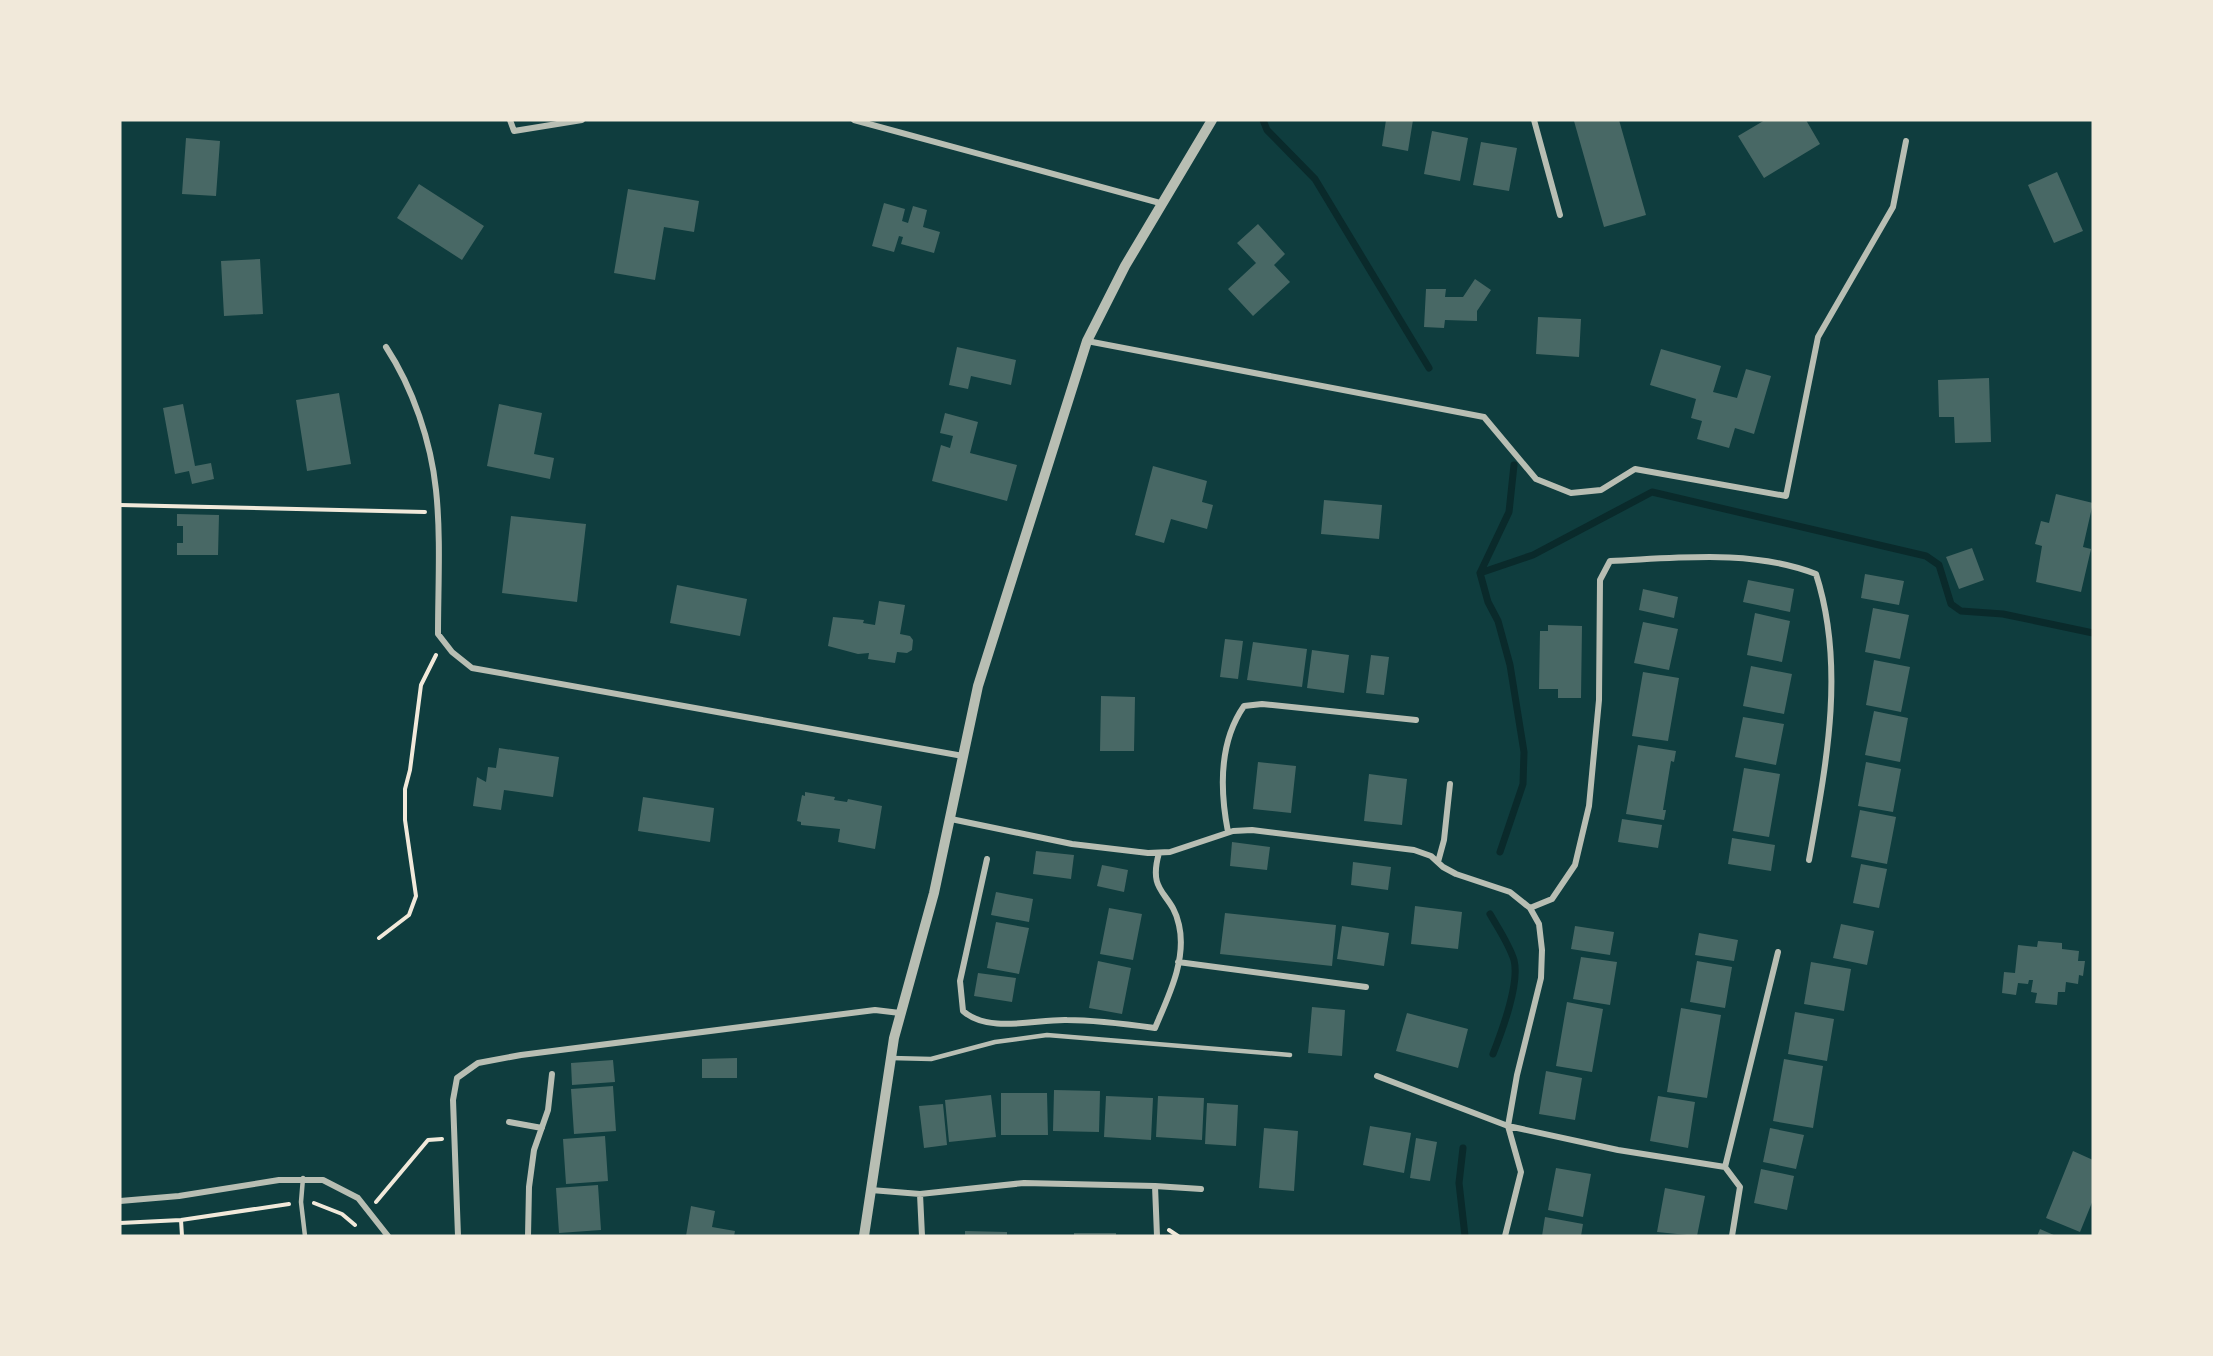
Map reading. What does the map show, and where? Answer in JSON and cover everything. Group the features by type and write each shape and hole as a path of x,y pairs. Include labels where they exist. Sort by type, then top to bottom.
{"street":[{"path":"510,120 514,131 582,120"},
{"path":"854,120 1160,203"},
{"path":"864,1236 891,1058 900,1014 934,893 978,686 1087,341 1160,203 1212,120"},
{"path":"1534,120 1560,215"},
{"path":"1087,341 1484,417 1536,479 1571,493 1601,490 1635,469 1786,496 1818,337 1893,207 1906,141"},
{"path":"386,348 399,368 421,421 436,490 438,634 472,668 963,756"},
{"path":"1530,908 1552,899 1575,865 1589,806 1599,700 1600,580 1610,561 1740,558 1788,563 1816,574 1824,598 1832,660 1826,761 1809,860"},
{"path":"1228,832 1222,802 1225,754 1233,721 1244,706 1262,704 1416,720"},
{"path":"1438,862 1444,840 1450,784"},
{"path":"951,819 1072,844 1159,853 1191,846 1228,832 1252,830 1414,850 1431,856 1456,874 1510,892 1530,908 1539,924 1542,950 1541,978 1517,1075 1508,1126 1521,1172 1505,1236"},
{"path":"987,859 960,981 963,1011 971,1018 998,1023 1067,1020 1155,1028 1174,982 1178,962 1179,926 1173,909 1160,891 1154,871 1159,853"},
{"path":"1725,1167 1778,952"},
{"path":"1178,962 1366,987"},
{"path":"458,1236 453,1100 458,1078 478,1063 875,1010 900,1014"},
{"path":"528,1236 530,1178 534,1150 548,1110 552,1074"},
{"path":"1377,1076 1508,1126 1618,1150 1725,1167 1740,1187 1732,1236"},
{"path":"509,1122 542,1128"},
{"path":"120,1201 179,1196 303,1178 323,1180 358,1198 388,1236"},
{"path":"871,1190 920,1194 1024,1183 1201,1189"},
{"path":"1155,1186 1156,1236"},
{"path":"920,1194 922,1236"}],"lane":[{"path":"891,1058 931,1059 995,1042 1047,1035 1290,1055"},
{"path":"303,1178 301,1202 305,1236"}],"path":[{"path":"120,505 413,512"},
{"path":"379,938 409,915 416,896 405,820 405,789 410,770 421,685 444,641"},
{"path":"376,1203 428,1140 454,1137"},
{"path":"120,1223 181,1220 301,1202 320,1203 355,1225"},
{"path":"181,1220 182,1236"}],"building":[{"path":"1386,120 1413,120 1408,151 1382,146"},
{"path":"1619,120 1646,215 1604,227 1574,121"},
{"path":"1765,120 1806,120 1820,144 1764,178 1738,136"},
{"path":"1432,131 1468,138 1460,181 1424,174"},
{"path":"186,138 220,141 216,196 182,194"},
{"path":"1481,142 1517,148 1509,191 1473,185"},
{"path":"2057,172 2083,231 2054,243 2028,185"},
{"path":"419,184 484,226 462,260 397,218"},
{"path":"628,189 699,201 694,232 664,227 655,280 614,273"},
{"path":"884,203 905,209 902,221 908,223 913,206 927,210 923,227 940,232 934,253 901,244 903,237 899,236 894,252 872,246"},
{"path":"1258,224 1285,254 1274,265 1290,282 1253,316 1228,289 1256,263 1237,243"},
{"path":"260,259 263,314 224,316 221,261"},
{"path":"1475,279 1491,290 1477,311 1477,321 1445,320 1444,328 1424,327 1426,289 1446,289 1445,297 1463,297"},
{"path":"1538,317 1581,319 1579,357 1536,354"},
{"path":"957,347 1016,360 1011,385 971,376 968,389 949,385"},
{"path":"1661,349 1721,366 1713,392 1737,398 1746,369 1771,376 1754,434 1735,428 1729,448 1697,439 1702,421 1691,418 1696,399 1650,385"},
{"path":"1989,378 1991,442 1955,443 1954,417 1939,417 1938,380"},
{"path":"339,393 351,464 307,471 296,400"},
{"path":"183,404 195,466 211,463 214,479 192,484 189,471 175,474 163,408"},
{"path":"499,404 542,413 534,454 554,458 550,479 487,466"},
{"path":"945,413 978,422 970,453 1017,465 1007,501 932,481 941,445 950,448 953,436 940,433"},
{"path":"1153,466 1207,481 1202,502 1213,505 1207,529 1171,519 1164,543 1135,535"},
{"path":"2056,494 2093,503 2083,547 2091,549 2081,592 2036,582 2042,546 2035,544 2041,521 2049,523"},
{"path":"1324,500 1382,505 1379,539 1321,534"},
{"path":"177,514 219,515 218,555 177,555 177,543 183,543 183,526 177,526"},
{"path":"511,516 586,524 577,602 502,593"},
{"path":"1972,548 1984,580 1959,589 1946,557"},
{"path":"1865,574 1904,581 1899,605 1861,598"},
{"path":"1748,580 1794,589 1790,612 1743,602"},
{"path":"677,585 747,599 740,636 670,623"},
{"path":"1643,589 1678,597 1674,618 1639,610"},
{"path":"879,601 905,605 900,634 910,636 913,640 912,650 907,653 897,652 895,663 868,659 869,653 858,654 828,646 833,617 864,620 863,623 875,625"},
{"path":"1873,608 1909,615 1900,659 1865,652"},
{"path":"1755,613 1790,621 1782,662 1747,655"},
{"path":"1643,622 1678,629 1669,670 1634,663"},
{"path":"1548,625 1582,626 1581,698 1558,698 1558,689 1539,689 1540,631 1548,631"},
{"path":"1225,639 1243,641 1238,679 1220,677"},
{"path":"1253,642 1307,649 1302,687 1247,680"},
{"path":"1312,650 1349,655 1344,693 1307,688"},
{"path":"1371,655 1389,657 1384,695 1366,693"},
{"path":"1874,660 1910,667 1901,712 1866,705"},
{"path":"1751,666 1792,674 1784,714 1743,706"},
{"path":"1643,672 1679,678 1668,741 1632,736"},
{"path":"1101,696 1135,697 1134,751 1100,751"},
{"path":"1874,711 1908,718 1900,762 1865,755"},
{"path":"1743,717 1784,724 1776,765 1735,757"},
{"path":"1638,745 1676,751 1674,762 1671,761 1663,810 1666,810 1664,820 1626,814"},
{"path":"499,748 559,757 553,797 504,790 501,810 473,806 477,777 486,782 488,767 496,768"},
{"path":"1258,762 1296,766 1291,813 1253,809"},
{"path":"1866,762 1901,769 1893,812 1858,806"},
{"path":"1744,768 1780,774 1769,837 1733,831"},
{"path":"1369,774 1407,779 1402,825 1364,821"},
{"path":"805,792 835,797 834,800 847,802 848,799 882,806 875,849 838,842 840,829 801,825 801,822 797,821 802,795 805,796"},
{"path":"643,797 714,808 710,842 638,831"},
{"path":"1860,810 1896,817 1887,864 1851,857"},
{"path":"1622,819 1662,825 1658,848 1618,842"},
{"path":"1732,838 1775,845 1771,871 1728,864"},
{"path":"1232,842 1270,847 1267,870 1230,866"},
{"path":"1036,851 1074,855 1071,879 1033,874"},
{"path":"1353,862 1391,867 1388,890 1351,885"},
{"path":"1861,864 1887,869 1879,908 1853,903"},
{"path":"1102,865 1128,870 1124,892 1097,886"},
{"path":"996,892 1033,899 1029,922 991,915"},
{"path":"1415,906 1462,912 1458,949 1411,944"},
{"path":"1109,908 1142,914 1133,960 1100,954"},
{"path":"1225,913 1336,925 1332,966 1220,954"},
{"path":"996,922 1029,928 1019,974 987,968"},
{"path":"1841,924 1874,931 1867,965 1833,958"},
{"path":"1342,926 1389,933 1384,966 1337,959"},
{"path":"1575,926 1614,932 1610,955 1571,949"},
{"path":"1699,933 1738,940 1734,961 1695,955"},
{"path":"2038,941 2062,943 2062,949 2079,951 2078,961 2085,961 2083,976 2079,975 2078,984 2066,982 2065,992 2058,992 2057,1005 2035,1003 2037,993 2031,992 2033,980 2029,980 2028,984 2018,983 2016,995 2002,993 2004,972 2015,973 2018,945 2037,947"},
{"path":"1581,957 1617,962 1610,1005 1573,999"},
{"path":"1098,961 1131,968 1122,1014 1089,1008"},
{"path":"1697,961 1732,967 1725,1008 1690,1002"},
{"path":"1811,962 1851,969 1844,1011 1804,1004"},
{"path":"978,973 1016,978 1012,1002 974,996"},
{"path":"1567,1002 1603,1009 1592,1072 1556,1066"},
{"path":"1312,1007 1345,1010 1342,1056 1308,1053"},
{"path":"1681,1008 1721,1015 1707,1098 1667,1092"},
{"path":"1795,1012 1834,1019 1827,1061 1788,1054"},
{"path":"1407,1013 1468,1029 1458,1068 1396,1051"},
{"path":"737,1058 737,1078 702,1078 702,1059"},
{"path":"1784,1059 1823,1066 1813,1128 1773,1121"},
{"path":"613,1060 615,1082 572,1085 571,1063"},
{"path":"1546,1071 1582,1078 1575,1120 1539,1114"},
{"path":"613,1086 616,1131 574,1134 571,1089"},
{"path":"1054,1090 1100,1091 1099,1132 1053,1131"},
{"path":"1001,1093 1047,1093 1048,1135 1001,1135"},
{"path":"991,1095 996,1137 949,1142 945,1100"},
{"path":"1106,1096 1153,1098 1151,1140 1104,1137"},
{"path":"1158,1096 1204,1098 1202,1140 1156,1137"},
{"path":"1658,1096 1695,1102 1688,1148 1650,1141"},
{"path":"1207,1103 1238,1105 1236,1146 1205,1144"},
{"path":"943,1104 947,1145 924,1148 919,1106"},
{"path":"1370,1126 1411,1133 1404,1173 1363,1165"},
{"path":"1264,1128 1298,1131 1294,1191 1259,1188"},
{"path":"1770,1128 1804,1135 1796,1169 1763,1162"},
{"path":"605,1136 608,1181 566,1184 563,1139"},
{"path":"1416,1138 1437,1142 1430,1181 1410,1178"},
{"path":"2073,1151 2093,1160 2093,1200 2080,1232 2046,1218"},
{"path":"1556,1168 1591,1174 1583,1217 1548,1210"},
{"path":"1761,1169 1794,1176 1787,1210 1754,1203"},
{"path":"598,1185 601,1230 559,1233 556,1188"},
{"path":"1665,1188 1705,1196 1697,1236 1657,1232"},
{"path":"691,1206 715,1211 712,1227 735,1231 734,1236 686,1236"},
{"path":"1545,1217 1583,1224 1581,1236 1542,1236"},
{"path":"2040,1229 2056,1236 2037,1236"},
{"path":"965,1231 1007,1232 1007,1236 965,1236"},
{"path":"1074,1233 1116,1233 1116,1236 1074,1236"}],"waterway":[{"path":"1263,120 1267,130 1315,179 1429,368"},
{"path":"1500,852 1523,784 1524,752 1510,665 1498,621 1488,602 1480,573 1509,512 1514,465"},
{"path":"1480,573 1533,555 1652,492 1926,556 1939,565 1951,604 1961,611 2003,614 2093,633"},
{"path":"1490,914 1509,948 1515,970 1515,982 1509,1007 1493,1054"},
{"path":"1463,1148 1459,1183 1465,1236"}]}
